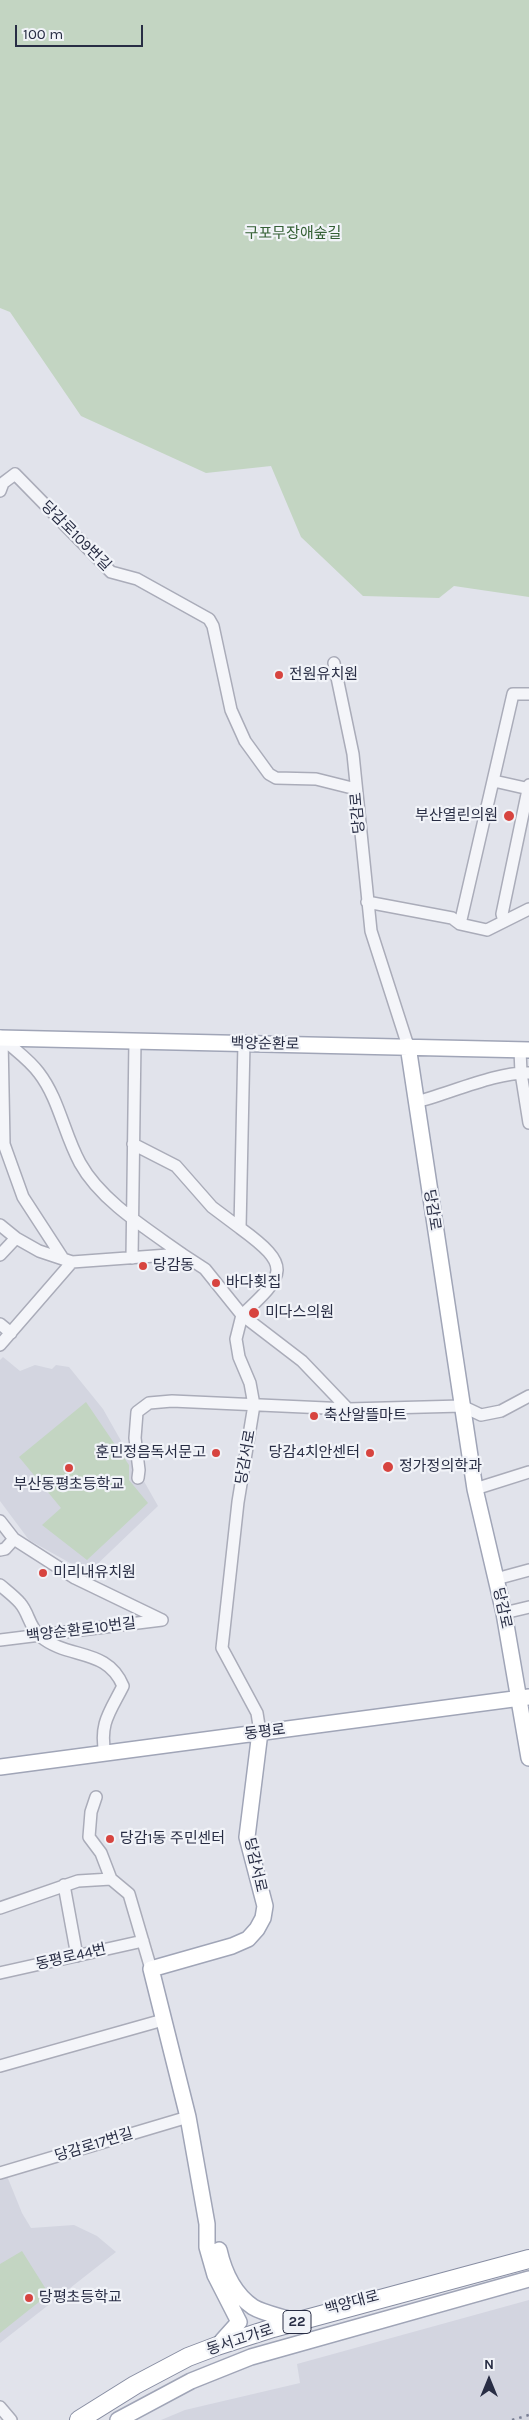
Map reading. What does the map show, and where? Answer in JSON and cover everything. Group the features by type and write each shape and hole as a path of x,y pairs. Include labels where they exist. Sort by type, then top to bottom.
{"highway":[{"name":"동서고가로","path":"79,2420 135,2385 188,2358 217,2346 273,2328 529,2259"},
{"name":"동서고가로","path":"98,2420 150,2389 231,2352 529,2270"}],"main road":[{"name":"백양순환로","path":"1,1038 525,1050"},
{"name":"당감로","path":"408,1046 475,1489 524,1698 529,1758"},
{"name":"동평로","path":"0,1767 524,1698"},
{"name":"당감서로","path":"151,1969 248,1939 257,1929 263,1918 265,1906 247,1837 260,1732"},
{"path":"151,1969 188,2117 207,2224 207,2247 215,2275 239,2322 222,2341"},
{"path":"207,2224 218,2245 223,2266 240,2295 254,2308 291,2320"},
{"name":"백양대로","path":"73,2420 148,2373 222,2341 291,2320 529,2255"},
{"name":"백양대로","path":"118,2420 191,2381 251,2357 529,2279"}],"street":[{"name":"당감로109번길","path":"0,491 3,483 15,474 111,572 137,579 209,619 213,626 231,710 245,741 269,774 276,778 316,779 356,789"},
{"name":"당감로","path":"334,662 354,754 371,931 408,1046"},
{"path":"460,924 513,694 529,694"},
{"path":"494,781 529,788 502,914 504,921"},
{"path":"367,902 452,918 460,924 487,930 529,909"},
{"path":"1,1038 40,1073 48,1086 80,1164 116,1206 205,1269 242,1315 302,1361 348,1409"},
{"path":"1,1038 4,1144 23,1197 67,1260"},
{"path":"132,1258 135,1040"},
{"path":"240,1228 244,1044"},
{"path":"525,1050 529,1123"},
{"path":"416,1102 525,1072"},
{"path":"134,1144 176,1166 212,1207 272,1254 277,1266 270,1288 242,1315"},
{"path":"0,1224 16,1238 39,1251 67,1260 182,1254"},
{"path":"0,1255 16,1238"},
{"path":"0,1345 67,1260"},
{"name":"당감서로","path":"242,1315 236,1339 239,1357 250,1383 254,1405 238,1502 222,1642 225,1656 257,1713 260,1732"},
{"path":"0,1324 11,1333"},
{"path":"138,1478 135,1430 137,1412 143,1406 172,1401 348,1409 462,1406 481,1415 488,1415 501,1411 529,1396"},
{"path":"475,1489 529,1472"},
{"path":"0,1521 14,1540 5,1549 0,1550"},
{"name":"백양순환로10번길","path":"0,1640 162,1620 75,1578 14,1540"},
{"path":"496,1579 529,1570"},
{"path":"0,1585 21,1604 29,1623 39,1635 60,1647 110,1664 118,1673 123,1686 104,1720 102,1738 105,1754"},
{"path":"504,1613 529,1607"},
{"path":"96,1797 91,1812 89,1837 101,1853 111,1879 129,1894 151,1969"},
{"path":"0,1908 64,1884 78,1881 111,1879"},
{"path":"64,1884 77,1956"},
{"name":"동평로44번","path":"0,1973 143,1941"},
{"path":"0,2066 163,2020"},
{"name":"당감로17번길","path":"0,2173 188,2117"},
{"path":"0,2407 11,2420"}],"shaded area":[{"name":"부산동평초등학교","path":"3,1357 20,1371 35,1365 52,1369 56,1365 69,1367 103,1409 158,1506 88,1573 29,1540 0,1501 0,1360"},
{"name":"당평초등학교","path":"7,2176 22,2213 31,2228 74,2225 97,2236 116,2252 0,2343 0,2179"},
{"path":"529,2300 529,2420 161,2420 185,2410 300,2383 297,2364"}],"green space":[{"name":"구포무장애숲길","path":"0,0 529,0 529,597 454,586 439,598 363,596 301,537 271,466 206,473 81,416 10,312 0,308"},
{"path":"86,1402 129,1465 129,1480 148,1503 87,1560 42,1525 61,1508 19,1457"},
{"path":"22,2251 49,2294 0,2333 0,2264"}],"railway":[{"path":"512,2420 529,2415"}],"place":[{"name":"전원유치원","path":"279,675"},
{"name":"부산열린의원","path":"509,816"},
{"name":"당감동","path":"143,1266"},
{"name":"바다횟집","path":"216,1283"},
{"name":"미다스의원","path":"254,1313"},
{"name":"축산알뜰마트","path":"314,1416"},
{"name":"훈민정음독서문고","path":"216,1453"},
{"name":"당감4치안센터","path":"370,1453"},
{"name":"정가정의학과","path":"388,1467"},
{"name":"부산동평초등학교","path":"69,1468"},
{"name":"미리내유치원","path":"43,1573"},
{"name":"당감1동 주민센터","path":"110,1839"},
{"name":"당평초등학교","path":"29,2298"}]}
